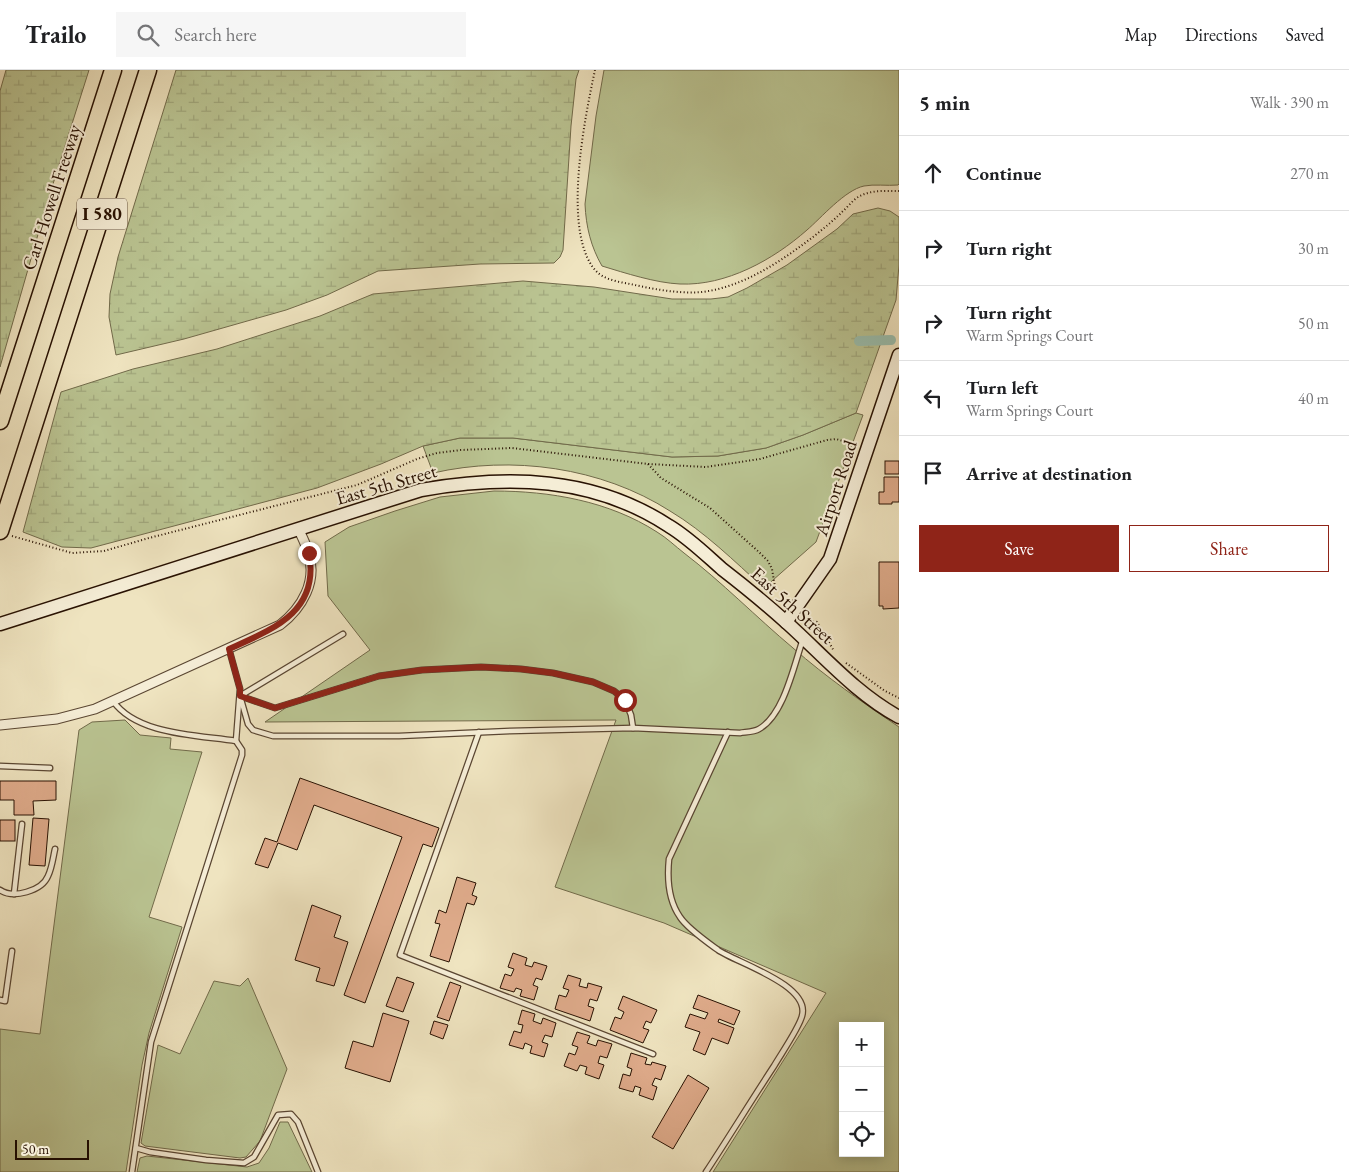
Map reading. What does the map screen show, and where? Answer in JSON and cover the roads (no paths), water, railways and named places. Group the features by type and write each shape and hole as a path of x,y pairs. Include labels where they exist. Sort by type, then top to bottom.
{"highway":[{"name":"Carl Howell Freeway","path":"0,421 113,70"},
{"name":"I 580","path":"3,533 56,358 148,70"}],"main road":[{"name":"Airport Road","path":"786,622 830,560 899,355"},
{"name":"East 5th Street","path":"0,624 421,490 460,483 524,481 570,486 631,505 668,525 688,539 786,622 851,684 899,717"}],"street":[{"path":"0,725 57,719 113,702 280,625 302,601 310,581 309,553 299,530"}],"lane":[{"path":"240,696 343,634"},
{"path":"240,696 248,724 253,730 273,736 399,736 633,728 728,732 758,731 773,716 787,688 803,638"},
{"path":"132,1172 151,1042 241,760 242,750 236,741 240,689 229,649"},
{"path":"240,696 275,708 331,690 388,675 422,670 481,667 521,669 553,673 593,682 614,691 625,700 631,714 633,728"},
{"path":"113,702 118,709 136,722 151,728 236,741"},
{"path":"479,732 400,955 653,1054"},
{"path":"706,1172 780,1056 802,1017 803,1009 794,992 756,968 718,950 699,935 681,919 671,898 668,871 669,859 728,732"},
{"path":"0,766 50,768"},
{"path":"14,894 22,824"},
{"path":"0,890 4,893 20,895 39,886 48,878 55,849"},
{"path":"0,1000 5,1001 12,951"},
{"path":"136,1148 150,1152 206,1160 244,1163 254,1157 278,1115 292,1114 298,1122 318,1172"}],"waterway":[{"path":"859,341 891,340"}]}
